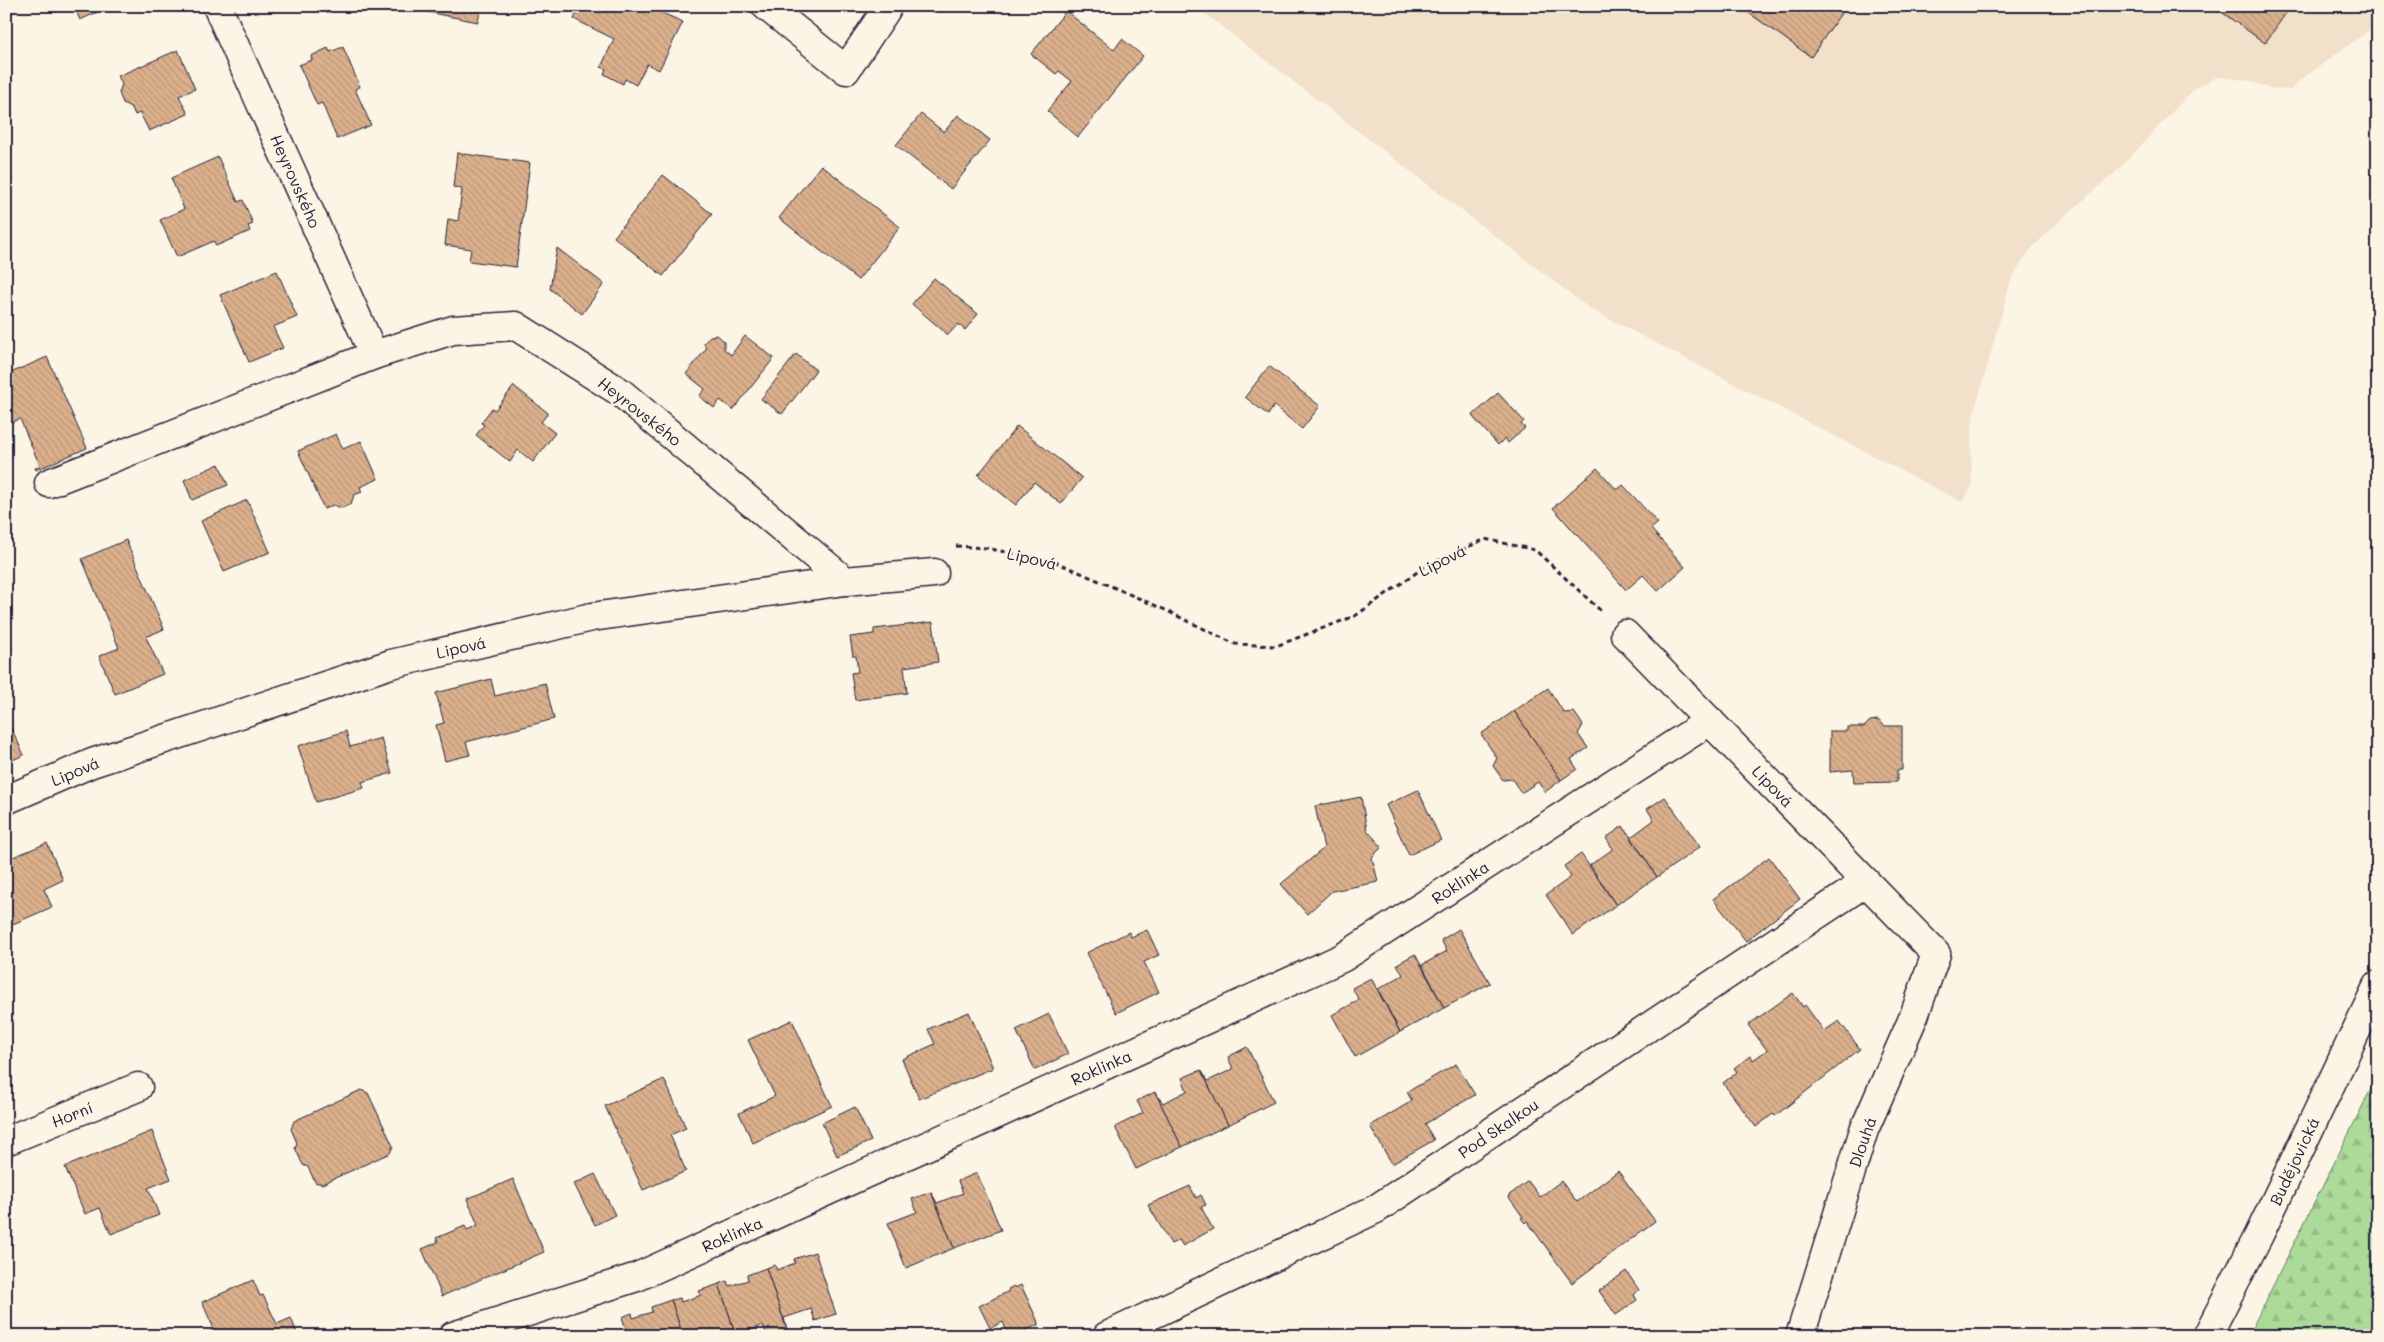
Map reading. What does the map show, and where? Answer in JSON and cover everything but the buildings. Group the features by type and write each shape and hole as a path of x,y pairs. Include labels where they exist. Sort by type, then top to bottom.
{"street":[{"name":"Heyrovského","path":"217,6 374,355"},
{"path":"766,6 846,70 886,10 881,6"},
{"name":"Heyrovského","path":"49,483 374,355 453,330 516,326 620,392 845,581"},
{"name":"Lipová","path":"6,800 92,762 391,664 592,616 845,581 934,573"},
{"name":"Lipová","path":"1625,634 1936,954"},
{"name":"Roklinka","path":"453,1336 637,1277 1342,958 1710,721"},
{"name":"Pod Skalkou","path":"1107,1336 1376,1209 1866,882"},
{"name":"Dlouhá","path":"1800,1336 1864,1130 1914,1016 1936,954"},
{"name":"Budějovická","path":"2207,1336 2260,1235 2378,985"},
{"name":"Horní","path":"6,1141 138,1087"}],"path":[{"name":"Lipová","path":"952,546 986,548 1058,563 1235,644 1276,646 1355,616 1423,568 1485,538 1534,550 1625,634"}],"shaded area":[{"path":"1195,6 2378,6 2378,24 2299,81 2291,90 2271,89 2247,80 2217,77 2195,88 2115,173 2066,215 2029,251 2011,280 1973,417 1971,446 1972,487 1962,502 1590,309"}],"green space":[{"path":"2378,1075 2378,1336 2248,1336"}]}
